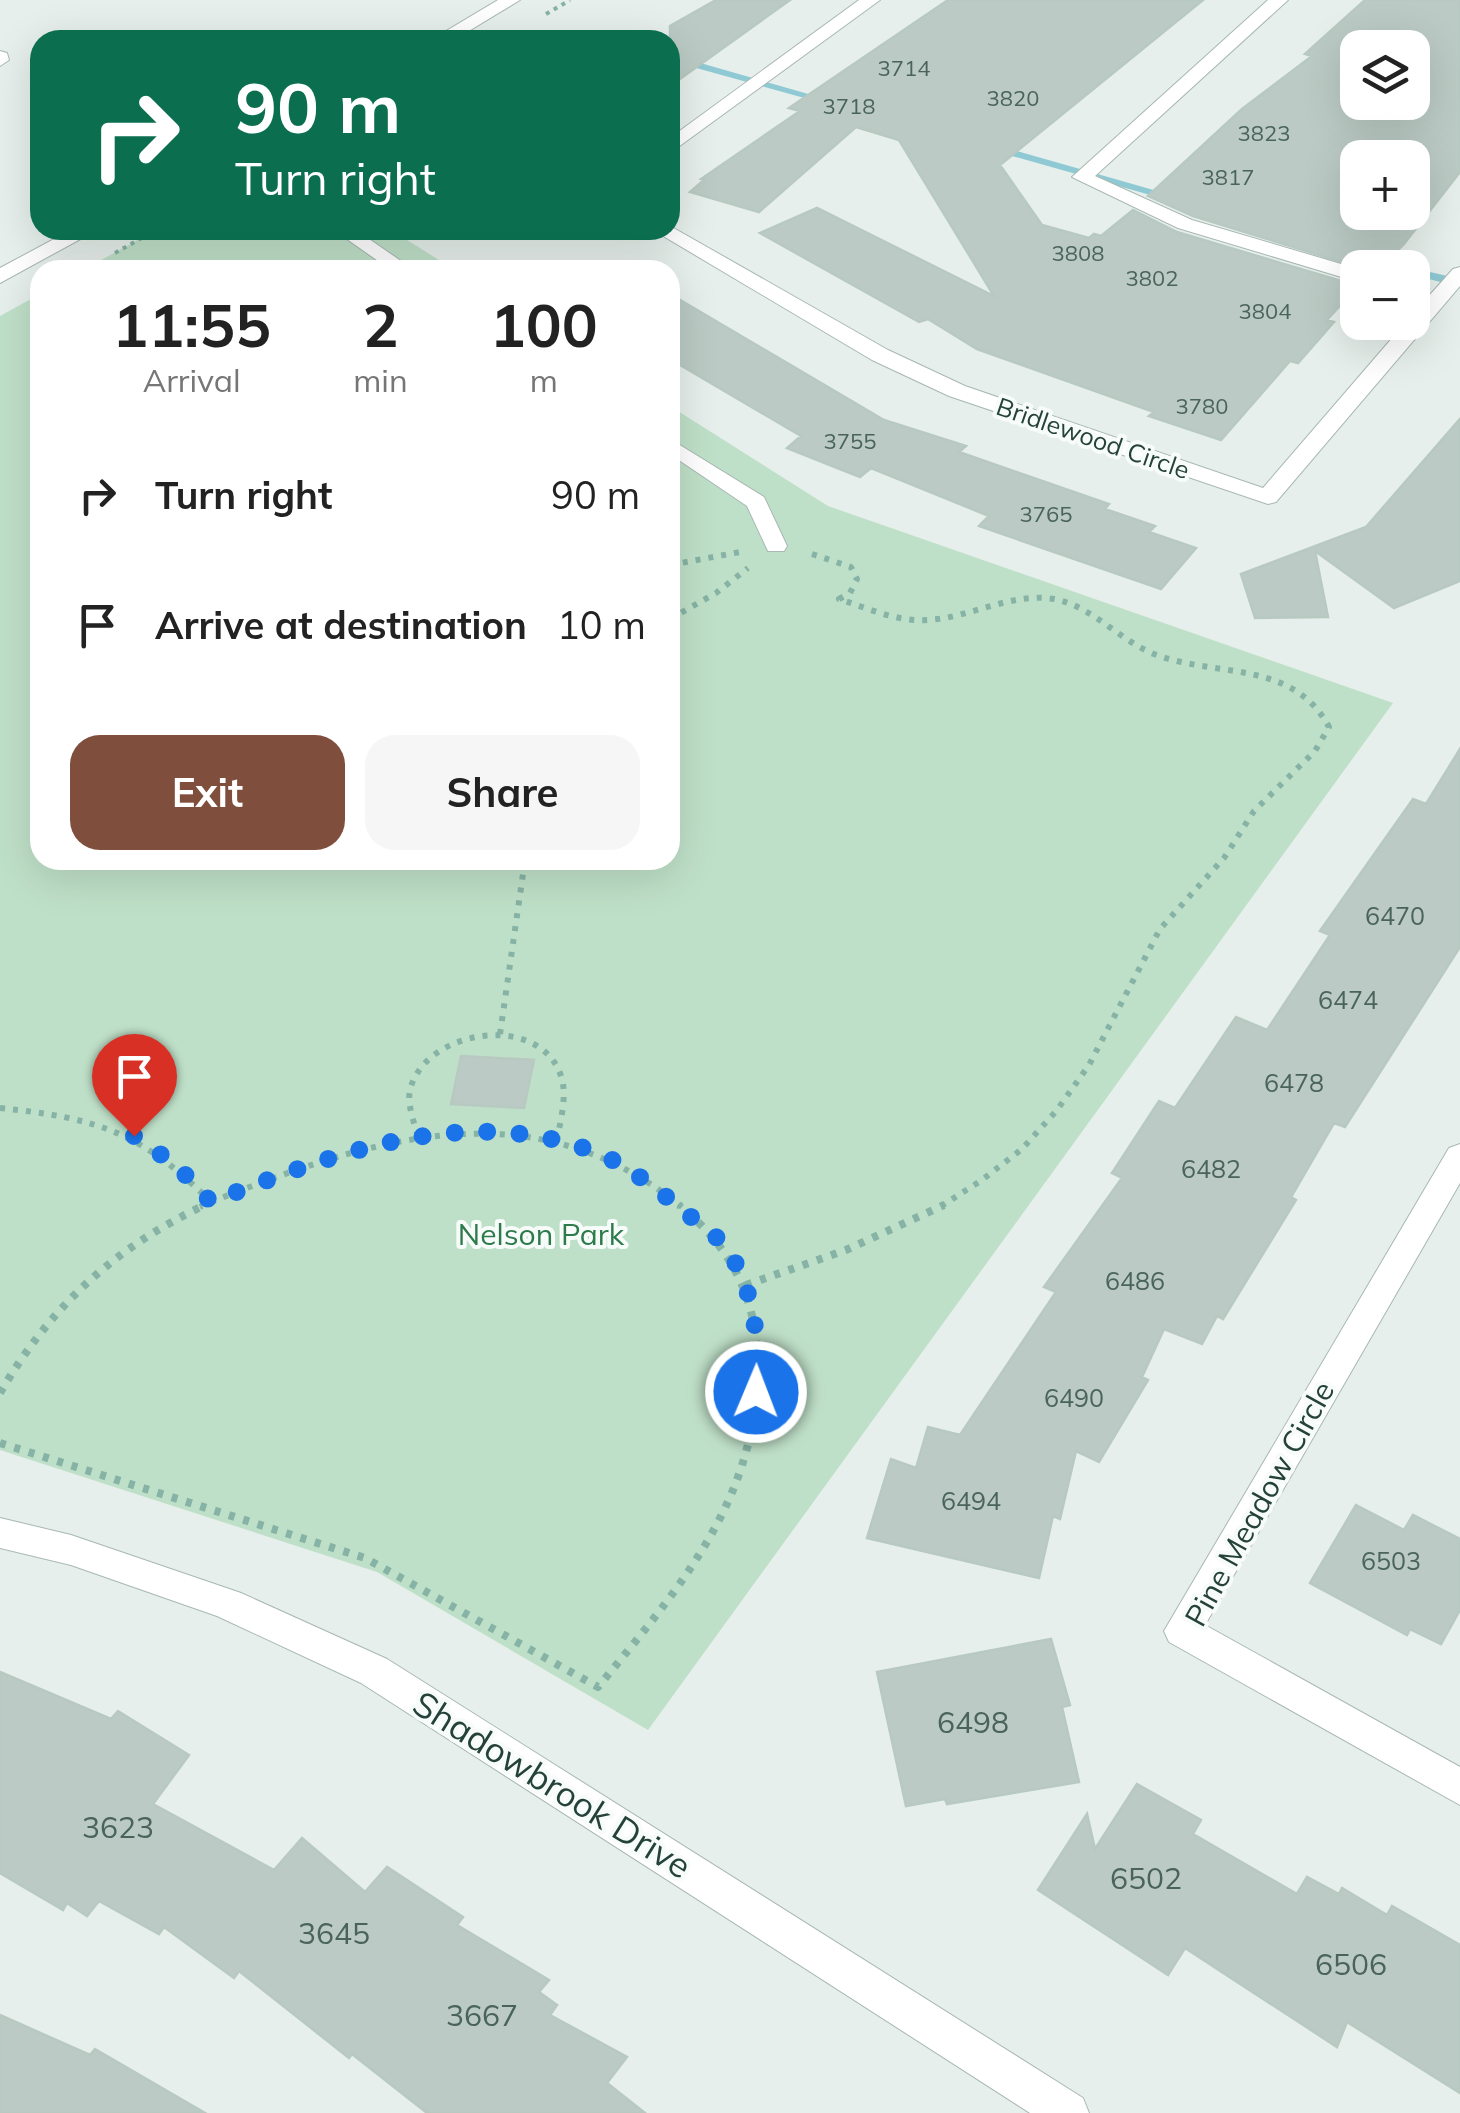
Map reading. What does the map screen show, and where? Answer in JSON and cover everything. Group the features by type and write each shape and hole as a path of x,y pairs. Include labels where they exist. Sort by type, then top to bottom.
{"street":[{"path":"458,30 511,0"},
{"path":"680,140 871,0"},
{"path":"1279,0 1082,177 1185,224 1340,271"},
{"path":"31,260 68,240"},
{"name":"Bridlewood Circle","path":"680,240 880,356 957,391 1268,498 1460,273"},
{"path":"0,277 30,261"},
{"path":"1430,298 1437,300"},
{"name":"Pine Meadow Circle","path":"1460,1156 1182,1631 1460,1787"},
{"name":"Shadowbrook Drive","path":"0,1533 71,1550 228,1604 374,1671 1068,2113"}],"lane":[{"path":"358,240 389,260"},
{"path":"680,452 756,502 776,546"}],"path":[{"path":"680,613 716,593 776,546"},
{"path":"680,563 776,546 840,560 851,567 857,579 850,594 839,599 908,619 953,616 1043,597 1080,608 1134,646 1157,656 1281,683 1302,692 1316,704 1330,727 1323,745 1252,813 1229,852 1172,913 1150,946 1090,1064 1053,1120 1016,1156 977,1187 916,1222 746,1285"},
{"path":"500,1034 524,870"},
{"path":"418,1136 408,1094 418,1066 442,1046 478,1035 500,1034 543,1053 559,1070 564,1095 557,1141"},
{"path":"0,1108 84,1118 134,1136 176,1165 211,1202"},
{"path":"0,1393 43,1326 97,1270 158,1224 318,1159 380,1141 476,1131 557,1141 598,1153 661,1192 721,1242 746,1285 759,1361 748,1454 717,1524 659,1611 598,1687 365,1558 0,1443"}],"green space":[{"path":"138,240 407,240 439,260 101,260"},
{"name":"Nelson Park","path":"30,300 30,870 680,870 680,412 828,506 1393,703 648,1730 377,1572 0,1450 0,316"}],"building":[{"path":"716,0 790,0 680,79 680,30 670,30 670,26"},
{"path":"948,0 1203,0 1000,165 1042,225 1089,238 1094,234 1101,236 1133,210 1177,232 1340,281 1340,306 1327,320 1334,322 1298,363 1290,361 1221,440 977,349 928,319 919,322 760,233 817,208 994,296 899,140 856,127 759,212 690,192 704,180 701,179 800,111 789,108"},
{"path":"1365,0 1460,0 1460,172 1430,211 1430,140 1340,140 1340,230 1415,230 1398,250 1340,250 1340,262 1193,216 1148,196 1242,109 1312,56 1305,54"},
{"path":"680,300 884,420 966,446 959,452 1109,504 1105,509 1155,526 1149,532 1196,548 1161,589 979,526 989,516 871,468 860,477 787,448 801,436 680,365"},
{"path":"1460,419 1460,581 1394,608 1315,551 1328,617 1255,618 1241,574 1366,527"},
{"path":"1460,749 1460,947 1345,1127 1334,1123 1291,1197 1296,1200 1223,1319 1217,1316 1202,1344 1164,1329 1142,1377 1148,1380 1099,1462 1076,1451 1060,1519 1053,1516 1039,1578 867,1538 891,1459 916,1468 928,1427 960,1435 1056,1292 1044,1287 1122,1178 1112,1173 1159,1101 1175,1108 1236,1017 1267,1030 1330,935 1320,931 1413,799 1426,804"},
{"path":"461,1056 534,1060 524,1108 451,1104"},
{"path":"1356,1505 1404,1530 1413,1515 1460,1539 1460,1610 1441,1644 1410,1629 1407,1635 1310,1583"},
{"path":"1051,1639 1070,1705 1062,1707 1079,1782 947,1804 945,1799 906,1806 877,1672"},
{"path":"0,1672 111,1719 118,1711 189,1755 153,1804 274,1870 302,1838 365,1892 387,1867 463,1917 457,1925 549,1980 539,1992 557,2005 550,2015 627,2057 607,2083 645,2113 427,2113 352,2054 349,2058 239,1971 234,1978 164,1927 159,1934 99,1901 87,1916 67,1903 63,1910 0,1873"},
{"path":"1137,1784 1201,1820 1193,1834 1297,1894 1307,1877 1339,1894 1342,1888 1387,1915 1392,1906 1460,1945 1460,2093 1347,2022 1337,2047 1185,1948 1168,1975 1038,1890 1087,1814 1095,1849"},
{"path":"0,2015 90,2055 95,2049 205,2113 0,2113"}],"waterway":[{"path":"686,62 830,102"},
{"path":"995,148 1172,197"},
{"path":"1430,275 1460,283"}],"route":[{"path":"134,1136 176,1165 211,1202 318,1159 380,1141 418,1136 476,1131 557,1141 598,1153 661,1192 721,1242 746,1285 759,1361 756,1392"}]}
